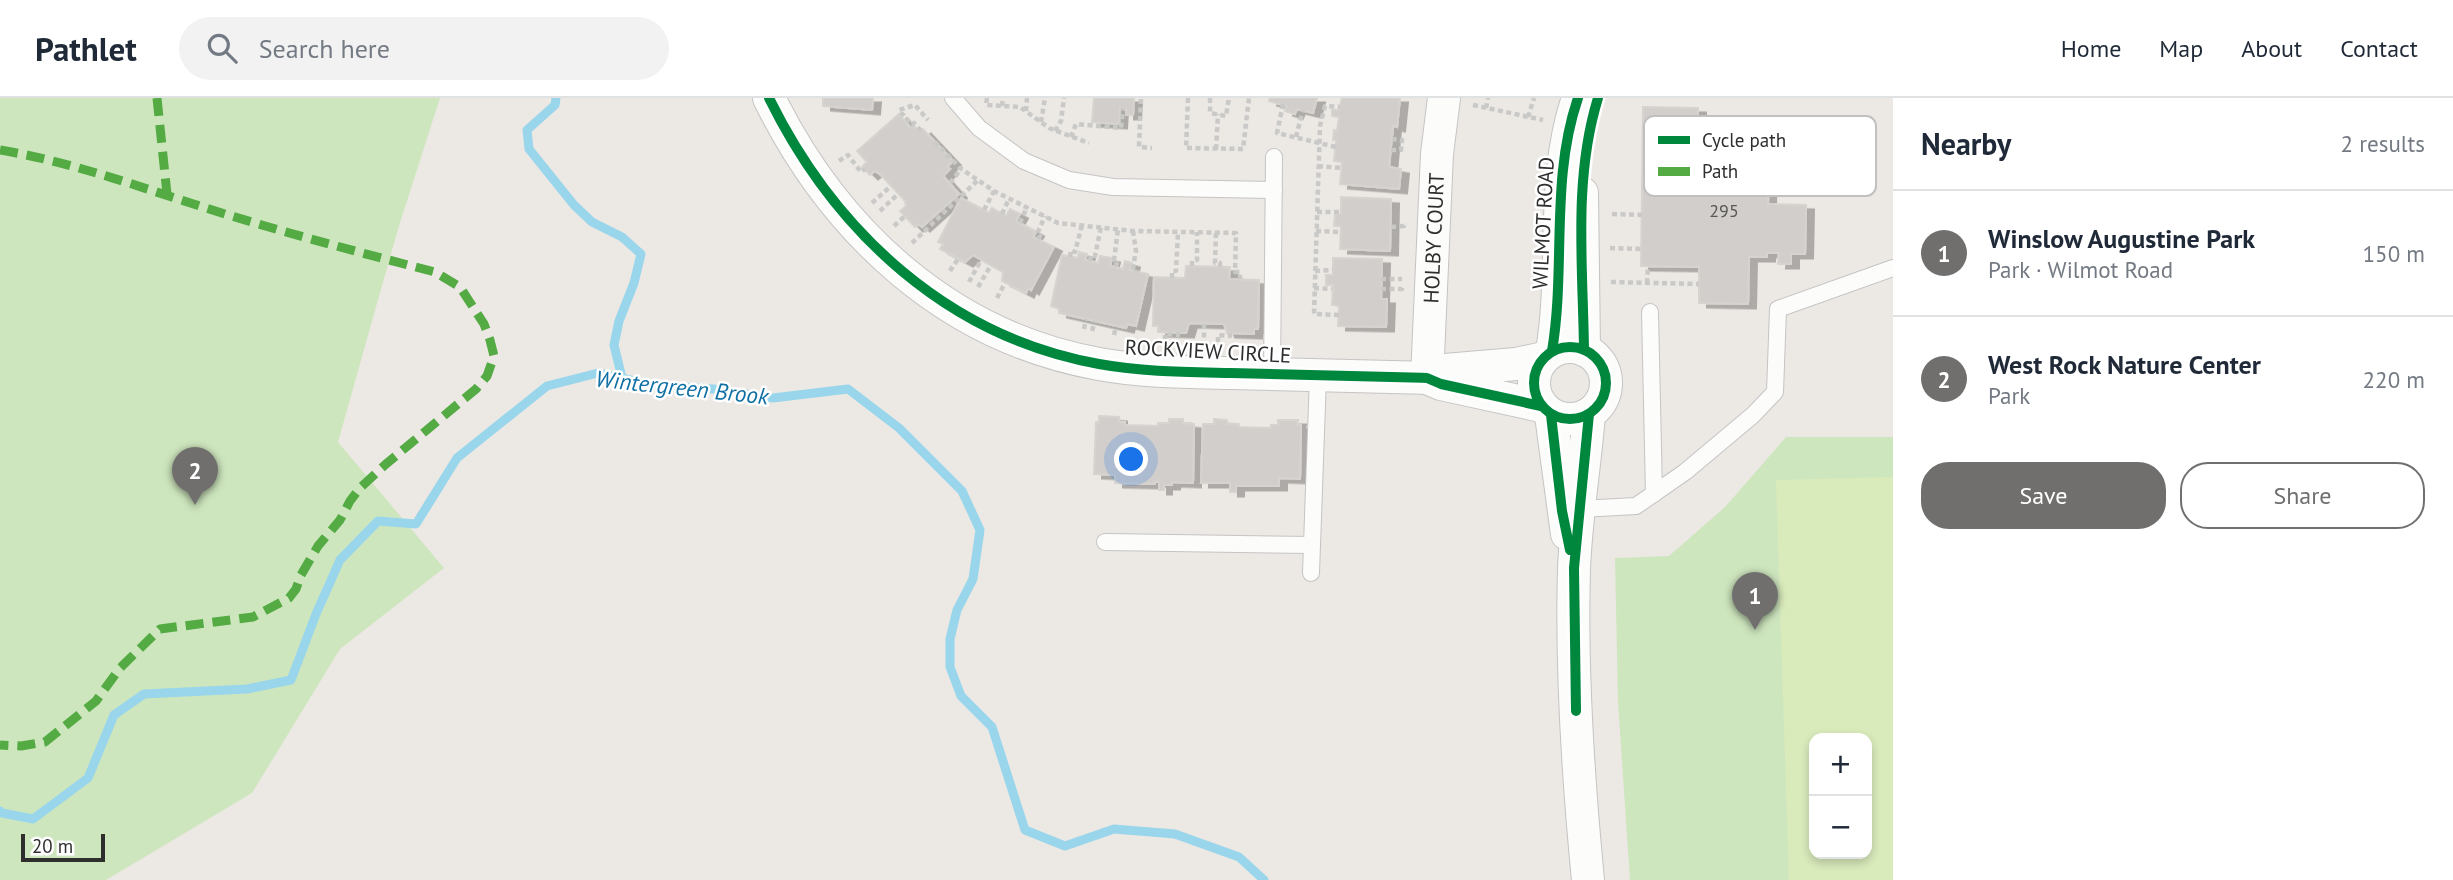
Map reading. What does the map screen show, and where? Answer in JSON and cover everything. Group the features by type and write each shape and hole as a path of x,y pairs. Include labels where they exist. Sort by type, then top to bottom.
{"street":[{"name":"ROCKVIEW CIRCLE","path":"769,98 806,165 838,208 875,248 914,280 965,315 1004,335 1097,363 1150,371 1427,378 1441,384 1546,410"},
{"name":"HOLBY COURT","path":"1427,378 1437,154 1444,98"},
{"name":"WILMOT ROAD","path":"1548,355 1557,319 1562,189 1568,133 1578,98"},
{"name":"WILMOT ROAD","path":"1584,349 1582,190 1588,135 1598,98"},
{"path":"1546,410 1570,419 1589,414 1600,403 1606,388 1605,372 1597,359 1584,349 1573,347 1548,355 1535,373 1534,390 1546,410 1574,568"},
{"name":"ROCKVIEW CIRCLE","path":"1427,378 1445,369 1516,364 1548,355"},
{"path":"1588,880 1580,799 1576,711 1574,568 1589,414"}],"lane":[{"path":"953,98 979,128 1024,161 1069,180 1113,187 1273,190"},
{"path":"1272,375 1274,157"},
{"path":"1580,509 1636,506 1704,456 1753,415 1775,392 1778,309 1893,268"},
{"path":"1650,312 1654,494"},
{"path":"1311,573 1318,376"},
{"path":"1105,542 1312,545"}],"path":[{"path":"987,98 986,105 1020,107 1055,131 1089,144"},
{"path":"1002,106 1003,98"},
{"path":"1026,112 1027,98"},
{"path":"1041,123 1045,98"},
{"path":"1055,131 1061,121 1064,98"},
{"path":"1188,98 1186,148 1216,149 1243,149 1249,98"},
{"path":"1210,98 1210,113 1226,116 1229,98"},
{"path":"1486,108 1488,98"},
{"path":"1528,117 1534,98"},
{"path":"1141,99 1139,147 1153,148"},
{"path":"1283,104 1277,133 1336,147"},
{"path":"921,131 898,110 915,105 928,120"},
{"path":"1475,105 1547,121"},
{"path":"1339,315 1314,314 1314,288 1318,142 1325,106 1340,107"},
{"path":"1071,137 1076,124 1121,128 1123,108"},
{"path":"1296,137 1303,110"},
{"path":"1216,149 1218,114"},
{"path":"1391,150 1401,150 1402,140 1392,139"},
{"path":"935,142 936,140 961,169 994,191 1058,223 1133,231 1236,233 1235,272 1240,272 1240,279"},
{"path":"838,162 848,155 861,172 864,169"},
{"path":"1318,166 1342,168"},
{"path":"950,183 961,169"},
{"path":"911,243 978,180"},
{"path":"871,203 891,186"},
{"path":"984,210 994,191"},
{"path":"879,212 898,194"},
{"path":"1002,214 1009,199"},
{"path":"1020,223 1027,208"},
{"path":"1317,212 1341,212"},
{"path":"1601,214 1642,215"},
{"path":"893,227 905,216"},
{"path":"1038,239 1040,236 1037,234 1045,216"},
{"path":"1391,226 1404,226 1405,217"},
{"path":"1070,257 1071,250 1075,252 1082,225"},
{"path":"1090,261 1091,255 1096,256 1101,228"},
{"path":"1116,267 1118,261 1114,260 1118,229"},
{"path":"1133,231 1136,251 1133,267 1137,268 1136,272"},
{"path":"1316,231 1341,232"},
{"path":"1172,278 1172,271 1176,271 1178,232"},
{"path":"1192,266 1192,261 1197,260 1197,232"},
{"path":"1216,233 1215,263 1220,263 1220,267"},
{"path":"1602,248 1641,249"},
{"path":"950,272 958,258"},
{"path":"968,283 981,260"},
{"path":"978,287 990,265"},
{"path":"1647,283 1648,266"},
{"path":"1315,271 1333,270"},
{"path":"1381,279 1402,279"},
{"path":"1603,281 1699,284"},
{"path":"997,298 1005,283"},
{"path":"1314,288 1332,289"},
{"path":"1381,289 1402,289"},
{"path":"1084,329 1086,319"},
{"path":"1092,331 1095,321"},
{"path":"1204,324 1204,341"},
{"path":"1114,335 1116,326"},
{"path":"1165,340 1165,334 1178,335 1178,332"},
{"path":"1218,342 1218,335 1230,336 1230,333"}],"green space":[{"path":"0,98 440,98 398,229 338,442 444,568 340,649 252,793 106,880 0,880"},
{"path":"1786,437 1893,437 1893,880 1630,880 1618,702 1615,558 1669,556 1725,507"},
{"path":"1893,477 1893,880 1789,880 1776,480"}],"building":[{"path":"823,98 873,98 872,110 823,106"},
{"path":"1094,98 1134,98 1133,115 1126,115 1126,108 1120,108 1119,124 1092,122"},
{"path":"1270,98 1317,98 1313,113 1297,109 1295,114 1285,111 1287,106 1269,101"},
{"path":"1342,98 1400,98 1397,127 1393,126 1389,167 1401,169 1399,189 1340,184 1342,162 1334,161 1336,140 1333,140 1339,117 1332,116 1332,110 1339,110"},
{"path":"1643,107 1698,108 1698,116 1644,116 1644,196 1768,196 1768,204 1806,205 1805,254 1791,254 1791,264 1778,264 1779,253 1767,253 1767,257 1749,257 1748,304 1699,303 1699,267 1641,266"},
{"path":"899,114 911,128 914,126 919,132 923,129 953,161 943,176 959,194 922,227 918,224 915,227 900,211 906,206 905,201 881,175 875,171 870,175 862,167 867,162 857,151"},
{"path":"1341,197 1391,199 1390,251 1340,249 1341,226 1334,226 1335,214 1341,214"},
{"path":"961,198 989,213 992,208 1006,216 1010,209 1020,214 1016,221 1036,232 1033,237 1054,247 1031,290 1028,288 1026,293 1002,281 1003,272 973,255 965,262 940,249 943,244 938,242"},
{"path":"1079,252 1087,254 1085,260 1098,263 1100,256 1112,258 1110,266 1123,269 1125,261 1132,263 1130,270 1148,274 1136,326 1127,324 1126,328 1059,313 1060,309 1051,306 1062,255 1078,258"},
{"path":"1333,258 1382,259 1381,299 1387,299 1386,327 1338,326 1339,306 1332,305 1333,285 1326,285 1326,275 1333,275"},
{"path":"1186,266 1230,267 1229,279 1259,280 1258,329 1254,329 1254,334 1227,333 1224,324 1189,323 1186,333 1158,332 1158,326 1153,326 1154,277 1185,278"},
{"path":"1099,416 1119,417 1119,422 1125,422 1125,425 1158,426 1158,423 1169,423 1169,419 1183,419 1183,423 1194,424 1193,483 1172,482 1172,485 1164,485 1164,490 1159,490 1159,482 1115,483 1115,475 1094,474 1096,422 1099,422"},
{"path":"1214,419 1227,420 1227,424 1239,424 1239,427 1271,428 1271,425 1278,425 1278,420 1298,420 1297,425 1301,425 1300,479 1279,478 1279,486 1236,486 1236,492 1230,492 1230,483 1201,483 1203,424 1214,424"}],"waterway":[{"path":"556,98 555,105 527,130 529,149 574,205 592,222 622,237 641,254 614,345 622,378"},
{"name":"Wintergreen Brook","path":"0,811 33,819 88,778 114,715 144,694 247,689 291,680 340,560 378,521 416,524 457,458 547,386 598,373 657,386 713,389 773,398 848,389 899,428 962,491 980,530 973,579 957,610 950,639 950,667 961,696 992,727 1025,830 1065,846 1114,829 1175,834 1239,857 1264,880"}],"marked path":[{"path":"157,98 167,194"},
{"path":"0,150 86,170 251,222 435,272 460,287 484,324 494,356 487,376 476,389 360,488 340,520 318,546 289,598 253,617 160,629 120,668 96,701 45,742 21,746 0,745"}],"cycle path":[{"path":"769,98 796,147 827,192 863,234 902,271 946,303 993,330 1044,350 1116,367 1427,378 1441,384 1541,406"},
{"path":"1552,351 1564,160 1578,98"},
{"path":"1584,350 1582,191 1590,129 1598,98"},
{"path":"1570,347 1590,353 1600,363 1606,383 1600,403 1590,413 1570,419 1550,413 1540,403 1534,383 1540,363 1550,353 1570,347"},
{"path":"1576,711 1574,568 1589,414"},
{"path":"1551,415 1562,511 1570,550"}],"place":[{"name":"West Rock Nature Center","path":"195,505"},
{"name":"Winslow Augustine Park","path":"1755,630"}]}
